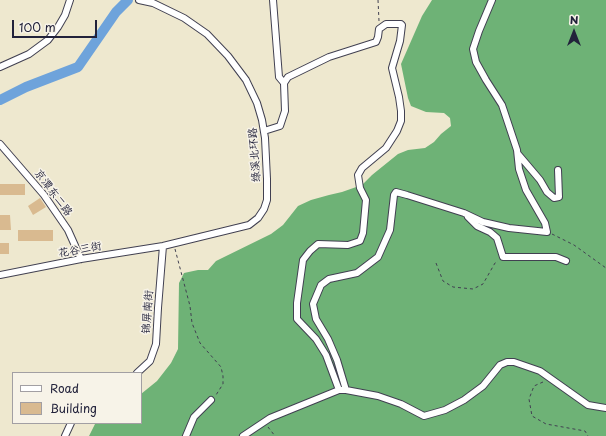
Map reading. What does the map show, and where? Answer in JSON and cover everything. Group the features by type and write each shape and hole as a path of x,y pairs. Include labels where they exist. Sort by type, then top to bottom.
{"street":[{"path":"0,67 29,54 48,40 58,27 70,0"},
{"name":"绿溪北环路","path":"139,0 184,18 207,34 228,56 246,80 257,103 264,131 267,200 264,209 258,218 249,225 163,246"},
{"path":"264,131 280,126 285,111 284,83 279,76 273,0"},
{"path":"342,390 338,360 316,319 313,304 321,285 328,278 356,273 378,257 390,230 394,195 396,192 464,213 483,222 510,228 547,232 545,223 526,190 519,169 518,154 502,105 476,62 473,49 479,30 492,0"},
{"path":"284,83 288,77 294,73 328,57 376,42 379,29 386,24 397,23 402,25 400,41 392,68 399,97 401,111 400,121 397,131 386,148 362,168 358,175 360,188 366,200 365,224 360,241 348,245 318,244 303,260 297,303 297,319 316,339 342,390"},
{"name":"京潭东二路","path":"0,144 44,195 68,230 81,259"},
{"path":"518,154 540,180 547,192 554,198 559,197 558,170"},
{"path":"464,213 478,226 490,232 497,238 503,257 556,257 566,261"},
{"name":"花谷三街","path":"0,275 81,259 163,246"},
{"name":"锦屏南街","path":"138,372 150,361 156,344 163,246"},
{"path":"242,436 267,420 342,390 378,396 401,404 424,416 445,410 464,400 483,386 500,365 507,362 514,362 540,371 588,405 606,408"},
{"path":"186,436 194,417 211,400"},
{"path":"65,436 71,424"}],"path":[{"path":"378,0 379,29"},
{"path":"547,232 574,245 606,268"},
{"path":"173,244 190,306 192,322 200,343 221,367 223,384 211,400"},
{"path":"436,263 443,281 453,287 473,289 483,284 494,262 503,257"},
{"path":"550,379 534,386 529,399 532,416 546,424 585,431 588,436"},
{"path":"267,420 268,427 275,436"}],"green space":[{"path":"432,0 606,0 606,436 89,436 95,424 142,424 142,393 157,381 171,363 178,349 179,283 184,273 198,270 208,270 216,261 271,234 283,225 298,206 311,200 362,185 398,154 408,150 425,148 434,142 451,126 450,118 444,113 426,112 411,106 408,98 401,64 422,16"}],"building":[{"path":"0,184 25,184 25,195 0,195"},
{"path":"40,198 46,207 33,215 28,206"},
{"path":"0,215 10,215 11,230 0,230"},
{"path":"18,230 53,230 53,241 18,241"},
{"path":"0,243 9,243 9,254 0,254"}],"waterway":[{"path":"0,100 26,87 78,67 116,12 128,0"}]}
